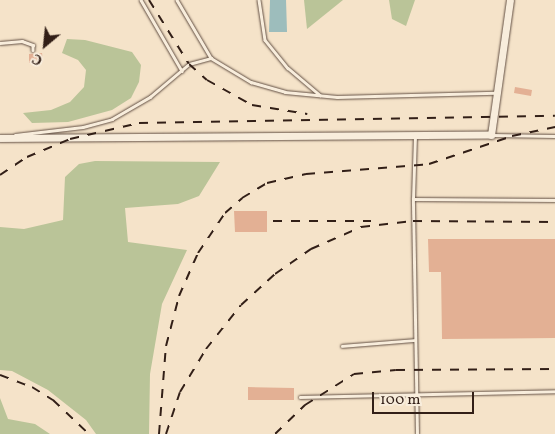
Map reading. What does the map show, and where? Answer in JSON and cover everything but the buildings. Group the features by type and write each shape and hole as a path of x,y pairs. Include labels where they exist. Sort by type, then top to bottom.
{"street":[{"path":"0,138 491,135 495,92 510,0"}],"lane":[{"path":"141,0 182,71"},
{"path":"176,0 211,58 252,82 285,92 322,96 495,92"},
{"path":"259,0 265,40 288,68 322,96"},
{"path":"0,43 22,41 34,45 34,50"},
{"path":"0,138 83,127 112,119 150,97 189,64 211,58"},
{"path":"491,135 555,136"},
{"path":"415,136 413,199 417,434"},
{"path":"413,199 555,200"},
{"path":"342,346 415,340"},
{"path":"300,396 555,391"}],"green space":[{"path":"304,0 343,0 307,29"},
{"path":"389,0 415,0 406,26 392,19"},
{"path":"67,39 85,40 132,52 141,65 139,82 131,98 112,110 68,122 32,123 23,113 51,110 70,102 84,87 86,70 78,60 62,53"},
{"path":"95,161 220,162 199,196 178,204 125,208 128,242 187,250 162,304 150,374 149,434 96,434 86,420 48,390 12,371 0,370 0,227 24,229 63,220 65,177 79,164"},
{"path":"0,398 8,419 35,424 50,434 0,434"}],"water":[{"path":"270,0 286,0 287,32 269,32"}],"railway":[{"path":"149,0 189,64 207,80 252,105 307,114"},
{"path":"0,175 27,157 70,139 139,123 555,116"},
{"path":"159,434 166,346 179,296 198,253 225,213 242,198 267,183 306,174 429,164 512,136 555,127"},
{"path":"273,221 371,221"},
{"path":"166,434 180,392 206,349 241,305 275,274 311,249 361,227 413,221 555,222"},
{"path":"275,434 305,405 354,374 396,370 555,369"},
{"path":"0,375 32,387 53,400 89,434"}]}
